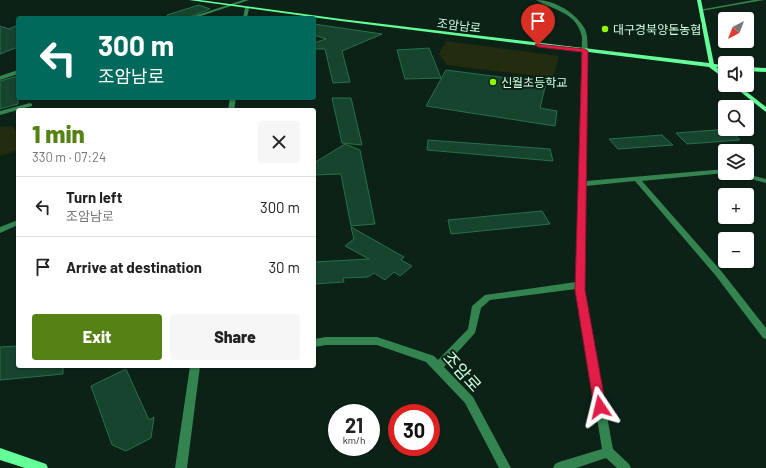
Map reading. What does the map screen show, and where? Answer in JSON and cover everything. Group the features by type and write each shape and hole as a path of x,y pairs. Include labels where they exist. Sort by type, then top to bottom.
{"main road":[{"name":"조암남로","path":"191,0 310,16"},
{"path":"699,0 712,67 718,72"},
{"name":"조암남로","path":"316,17 718,67"},
{"path":"754,69 766,70"},
{"path":"744,92 766,110"},
{"path":"0,454 42,468"}],"street":[{"path":"196,16 247,0"},
{"path":"538,0 557,6 570,15 583,30 585,51 580,286 608,452 625,468"},
{"path":"701,10 762,0"},
{"path":"245,16 247,8"},
{"path":"0,78 16,73"},
{"path":"17,108 30,104"},
{"path":"0,113 16,108"},
{"path":"582,184 718,172"},
{"path":"754,178 766,181"},
{"path":"637,179 719,274 766,335"},
{"path":"0,230 16,223"},
{"path":"438,367 472,330 477,306 488,298 580,286"},
{"name":"조암로","path":"316,343 326,341 377,341 430,359 468,400 505,468"},
{"path":"181,468 195,368"},
{"path":"559,468 608,452"}],"green space":[{"path":"446,41 559,56 553,78 447,65 439,54"},
{"path":"12,126 16,131 16,151 0,156 0,127"}],"building":[{"path":"199,5 210,9 192,16 167,15"},
{"path":"316,24 382,34 342,51 350,82 333,83 325,49 316,49 316,42 326,39 316,36"},
{"path":"0,26 9,29 16,26 16,48 0,54"},
{"path":"429,48 441,78 405,79 397,50"},
{"path":"446,70 546,83 540,108 557,111 555,126 426,106"},
{"path":"16,77 16,100 18,100 18,104 0,109 0,81"},
{"path":"332,98 351,98 362,145 342,143"},
{"path":"718,130 718,136 736,136 740,140 687,144 676,133"},
{"path":"662,135 673,145 618,149 609,139"},
{"path":"428,140 550,149 553,161 427,150"},
{"path":"345,144 360,150 375,224 351,226 341,174 316,175 316,162"},
{"path":"542,211 550,224 451,234 448,220"},
{"path":"351,227 404,257 401,260 412,266 400,276 394,272 385,280 374,273 368,277 343,278 344,282 316,284 316,262 369,259 345,246 354,239"},
{"path":"16,346 16,368 63,368 63,374 0,380 0,347"},
{"path":"126,369 149,420 154,417 151,438 126,451 112,445 91,386"}],"place":[{"name":"대구경북양돈농협","path":"605,29"},
{"name":"신월초등학교","path":"493,82"}],"route":[{"path":"538,45 585,51 580,290 600,407"}]}
